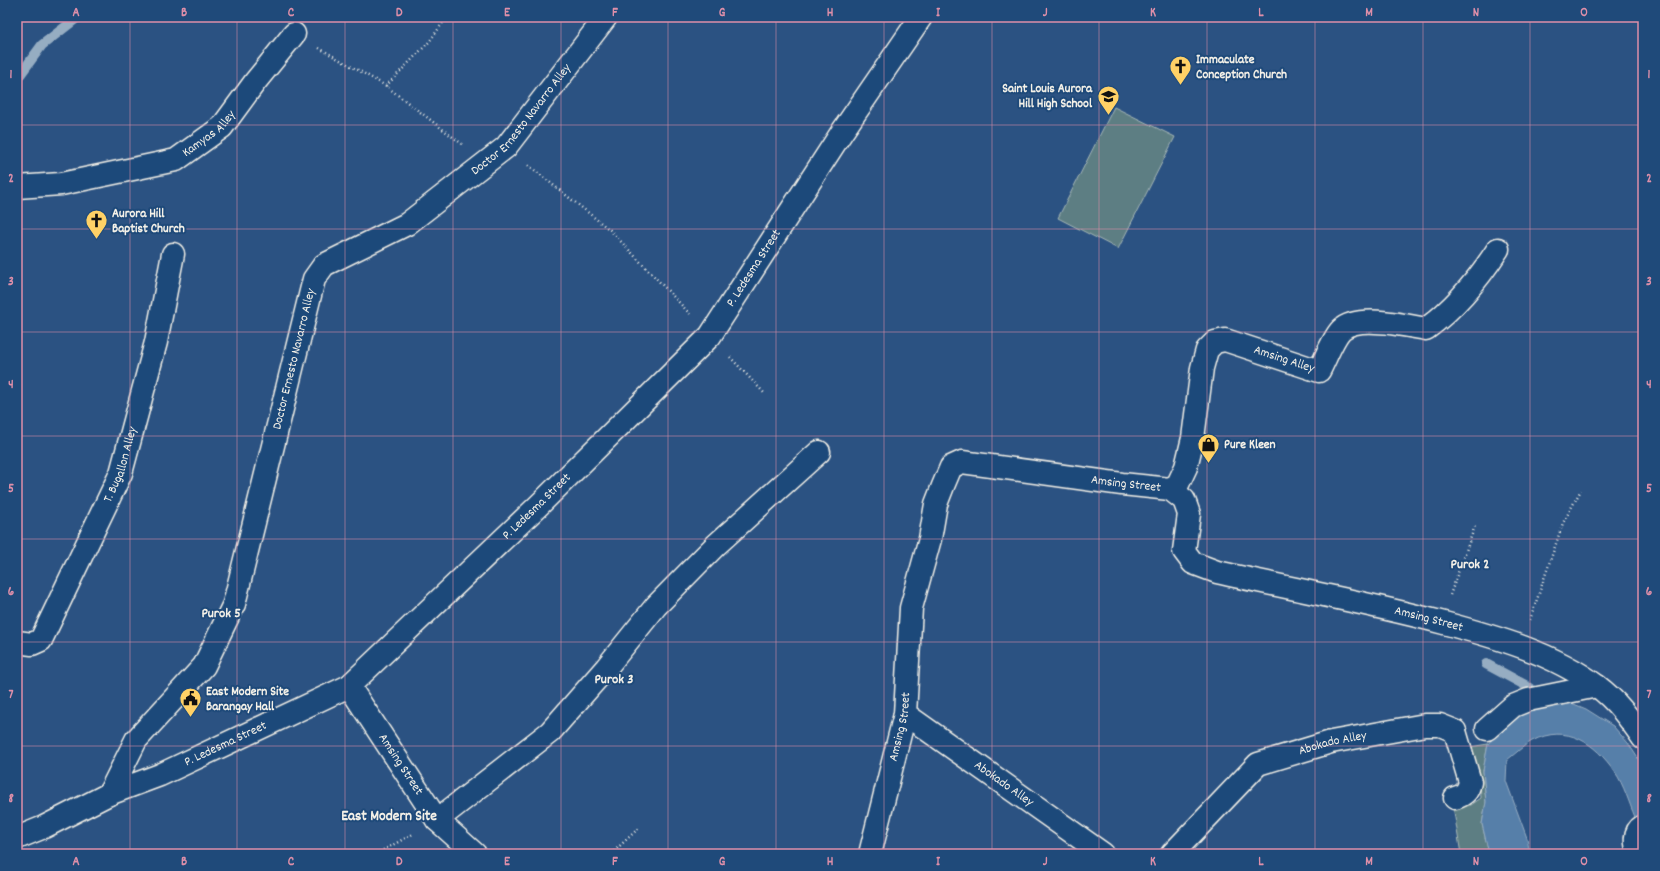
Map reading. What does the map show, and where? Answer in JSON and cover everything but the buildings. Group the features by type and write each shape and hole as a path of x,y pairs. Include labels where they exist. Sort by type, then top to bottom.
{"street":[{"name":"Doctor Ernesto Navarro Alley","path":"109,794 136,740 204,666 234,604 314,278 324,265 407,224 506,147 606,17"},
{"name":"P. Ledesma Street","path":"17,838 44,827 109,794 160,775 349,686 544,500 710,336 842,132 921,17"},
{"name":"Kamyas Alley","path":"17,187 61,184 176,160 222,127 255,82 294,34"},
{"name":"Amsing Alley","path":"1170,489 1178,484 1186,467 1192,438 1202,368 1207,350 1215,342 1225,340 1319,371 1340,330 1350,323 1381,322 1426,329 1447,313 1483,271 1498,249"},
{"name":"T. Bugallon Alley","path":"17,642 32,644 41,640 121,473 156,342 173,254"},
{"path":"437,820 550,732 606,668 656,606 716,544 819,452"},
{"name":"Amsing Street","path":"870,854 905,714 911,608 930,539 936,504 951,467 962,462 1122,484 1170,489 1184,500 1189,514 1184,551 1193,563 1216,572 1399,611 1479,632 1520,647 1563,665 1596,686 1612,699 1643,738"},
{"name":"Amsing Street","path":"349,686 437,820 475,854"},
{"path":"1487,729 1513,706 1528,700 1596,686"},
{"name":"Abokado Alley","path":"905,714 1103,854"},
{"name":"Abokado Alley","path":"1172,854 1258,764 1331,742 1425,725 1440,725 1454,731 1470,782 1468,789 1463,795 1455,798"},
{"path":"1639,854 1635,838 1641,827"}],"path":[{"path":"386,86 429,42 447,17"},
{"path":"726,352 765,394"},
{"path":"1520,647 1563,523 1581,490"},
{"path":"1440,622 1474,526"},
{"path":"376,854 437,820"},
{"path":"611,854 640,827"}],"green space":[{"path":"1114,107 1175,137 1118,249 1058,218"},
{"path":"1488,744 1483,771 1486,802 1482,824 1489,854 1461,854 1453,806 1471,805 1481,798 1480,780 1470,747"}],"water":[{"path":"1569,702 1586,709 1613,726 1628,743 1643,766 1643,812 1635,817 1624,788 1618,777 1599,752 1579,739 1568,735 1557,734 1545,736 1532,741 1507,760 1506,781 1527,838 1530,854 1489,854 1482,824 1486,802 1483,771 1488,744 1504,724 1528,709"}],"waterway":[{"path":"17,79 42,45 78,17"},
{"path":"1486,664 1525,685 1541,696"}],"place":[{"name":"Immaculate Conception Church","path":"1180,86"},
{"name":"Saint Louis Aurora Hill High School","path":"1108,116"},
{"name":"Aurora Hill Baptist Church","path":"97,240"},
{"name":"Pure Kleen","path":"1208,464"},
{"name":"East Modern Site Barangay Hall","path":"191,718"}],"district":[{"name":"Purok 2","path":"1470,565"},
{"name":"Purok 5","path":"221,614"},
{"name":"Purok 3","path":"614,680"},
{"name":"East Modern Site","path":"389,817"}]}
